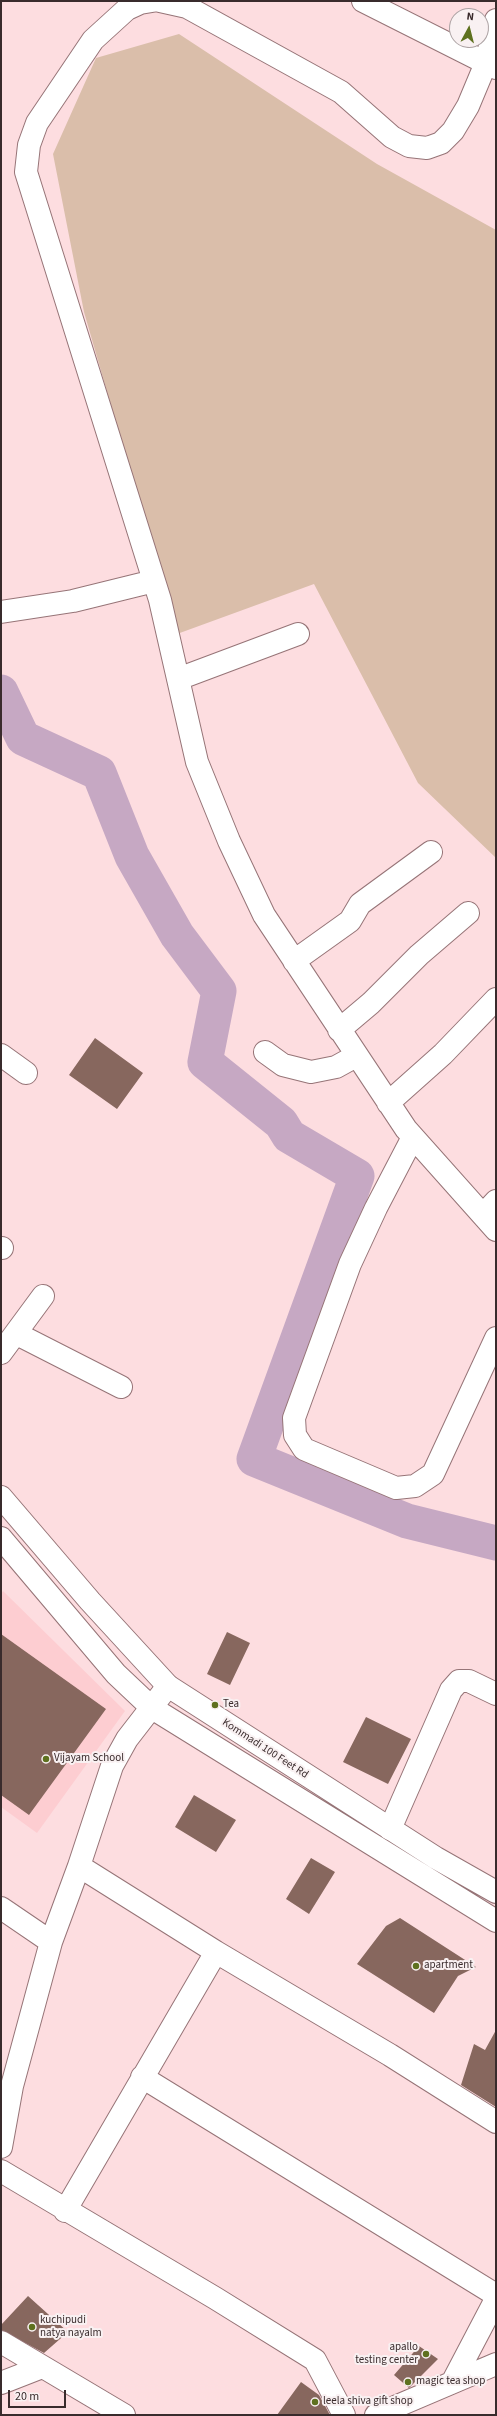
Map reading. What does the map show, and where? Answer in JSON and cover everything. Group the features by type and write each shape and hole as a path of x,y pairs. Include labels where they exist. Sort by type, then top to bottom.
{"street":[{"path":"152,1 140,3 127,9 93,40 37,123 29,145 26,172 154,581 197,762 229,841 264,915 388,1103 413,1137 492,1216"},
{"path":"160,1 187,7 341,92 392,137 409,146 427,148 441,143 453,131 491,65 496,20"},
{"path":"363,1 491,65"},
{"path":"1,612 73,601 154,581"},
{"path":"178,679 298,634"},
{"path":"294,961 350,921 360,904 431,852"},
{"path":"339,1030 371,1003 419,955 468,913"},
{"path":"388,1103 443,1054 496,999"},
{"path":"265,1052 283,1065 311,1072 336,1067 356,1056"},
{"path":"1,1055 26,1073"},
{"path":"413,1137 376,1208 350,1264 294,1418 295,1435 304,1449 396,1488 415,1486 433,1474 496,1338"},
{"path":"1,1353 17,1334 43,1296"},
{"path":"17,1334 121,1387"},
{"name":"Kommadi 100 Feet Rd","path":"1,1497 90,1601 168,1686 390,1829 496,1892"},
{"path":"1,1538 116,1674 152,1708 496,1921"},
{"path":"390,1829 451,1690 459,1681 469,1681 496,1694"},
{"path":"1,2147 7,2082 51,1942 79,1866 112,1766 128,1739 168,1686"},
{"path":"79,1866 216,1952 390,2055 496,2122"},
{"path":"1,1908 51,1942"},
{"path":"65,2211 216,1952"},
{"path":"142,2077 496,2295"},
{"path":"1,2171 65,2211 215,2298 315,2360 344,2415"},
{"path":"453,2381 496,2299"},
{"path":"1,2342 124,2415"},
{"path":"376,2415 496,2364"},
{"path":"1,2383 42,2367"}],"shaded area":[{"path":"179,34 377,164 496,230 496,858 418,783 314,584 177,634 84,312 53,154 96,58"},
{"name":"Vijayam School","path":"3,1591 125,1711 37,1833 1,1807 1,1594"}],"building":[{"path":"95,1038 143,1073 117,1109 69,1075"},
{"path":"227,1632 250,1643 230,1685 207,1674"},
{"name":"Vijayam School","path":"1,1634 106,1709 29,1815 1,1795"},
{"path":"366,1717 411,1739 388,1784 343,1762"},
{"path":"194,1795 236,1820 216,1852 175,1827"},
{"path":"311,1858 335,1872 309,1914 286,1899"},
{"name":"apartment","path":"400,1918 476,1967 458,1976 434,2013 357,1964 386,1926"},
{"path":"496,2030 496,2107 461,2085 474,2044 485,2050"},
{"name":"kuchipudi natya nayalm","path":"28,2296 68,2332 44,2353 1,2330 1,2325"},
{"path":"419,2346 438,2359 409,2388 394,2375"},
{"path":"301,2382 319,2395 330,2415 277,2415"}],"waterway":[{"path":"1,692 23,738 99,773 132,856 177,935 219,991 205,1062 281,1123 289,1136 357,1176 254,1459 407,1521 496,1543"}],"place":[{"name":"Tea","path":"215,1705"},
{"name":"Vijayam School","path":"46,1759"},
{"name":"apartment","path":"416,1966"},
{"name":"kuchipudi natya nayalm","path":"32,2327"},
{"name":"apallo testing center","path":"426,2354"},
{"name":"magic tea shop","path":"408,2382"},
{"name":"leela shiva gift shop","path":"315,2402"}]}
